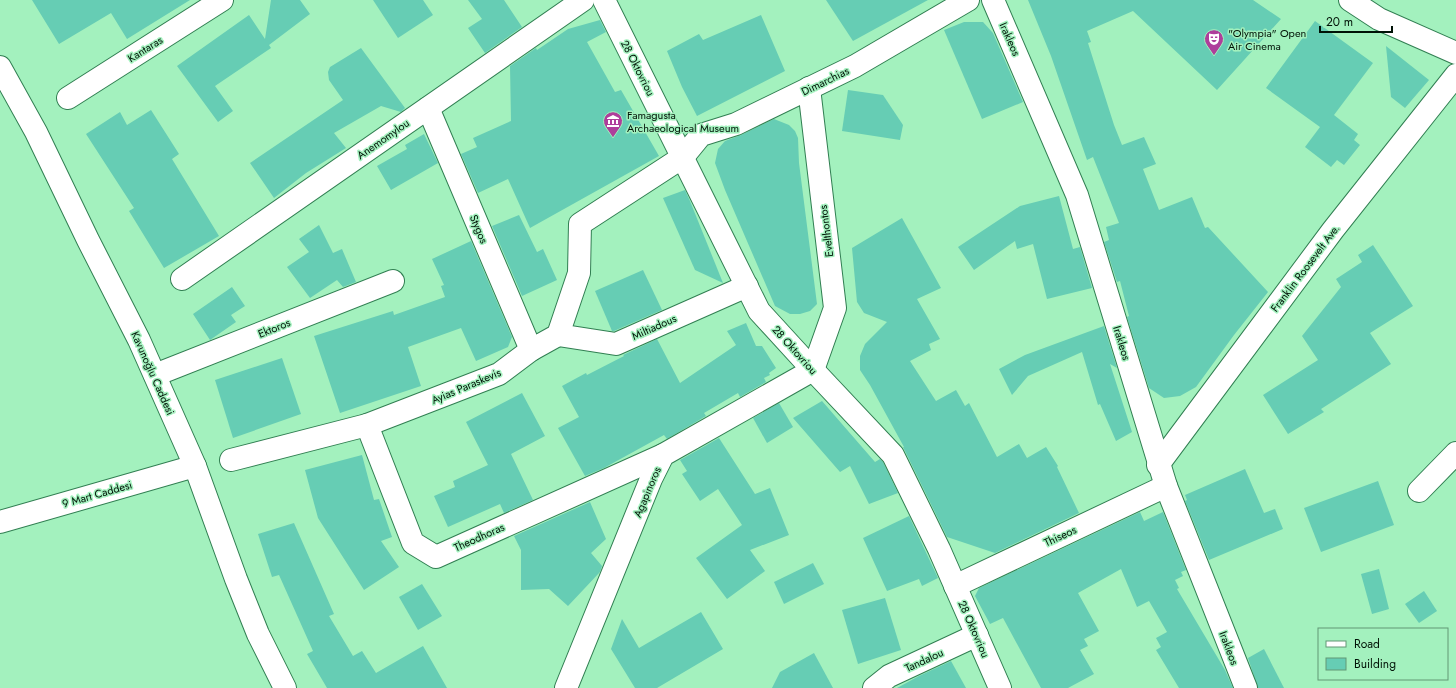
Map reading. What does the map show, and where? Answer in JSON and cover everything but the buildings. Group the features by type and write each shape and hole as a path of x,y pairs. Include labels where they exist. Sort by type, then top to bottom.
{"street":[{"name":"Kantaras","path":"68,98 222,0"},
{"name":"Anemomylou","path":"182,279 582,0"},
{"name":"28 Oktovriou","path":"604,0 759,311 893,454 939,550 1000,688"},
{"name":"Dimarchias","path":"683,157 700,135 736,124 854,66 968,0"},
{"name":"Irakleos","path":"993,0 1077,195 1158,464 1244,687"},
{"path":"1350,0 1379,19 1456,53"},
{"name":"Kavunoğlu Caddesi","path":"0,67 36,132 88,240 139,340 195,466 236,579 258,634 285,688"},
{"name":"Franklin Roosevelt Ave.","path":"1158,464 1333,230 1456,75"},
{"name":"Evelthontos","path":"809,88 835,308 813,370"},
{"name":"Stygos","path":"428,108 531,350"},
{"path":"558,335 579,273 580,224 683,157"},
{"name":"Ektoros","path":"155,375 393,281"},
{"name":"Miltiadous","path":"558,335 616,344 747,286"},
{"name":"Ayias Paraskevis","path":"231,460 367,425 499,374 531,350 558,335"},
{"name":"Agapinoros","path":"566,688 663,455 813,370"},
{"name":"Theodhoras","path":"367,425 413,544 436,557 663,455"},
{"path":"1419,491 1456,453"},
{"name":"9 Mart Caddesi","path":"0,522 195,466"},
{"name":"Thiseos","path":"955,586 1166,486"},
{"name":"Tandalou","path":"874,688 889,676 977,635"}],"place":[{"name":"\"Olympia\" Open Air Cinema","path":"1214,56"},
{"name":"Famagusta Archaeological Museum","path":"613,138"}]}
